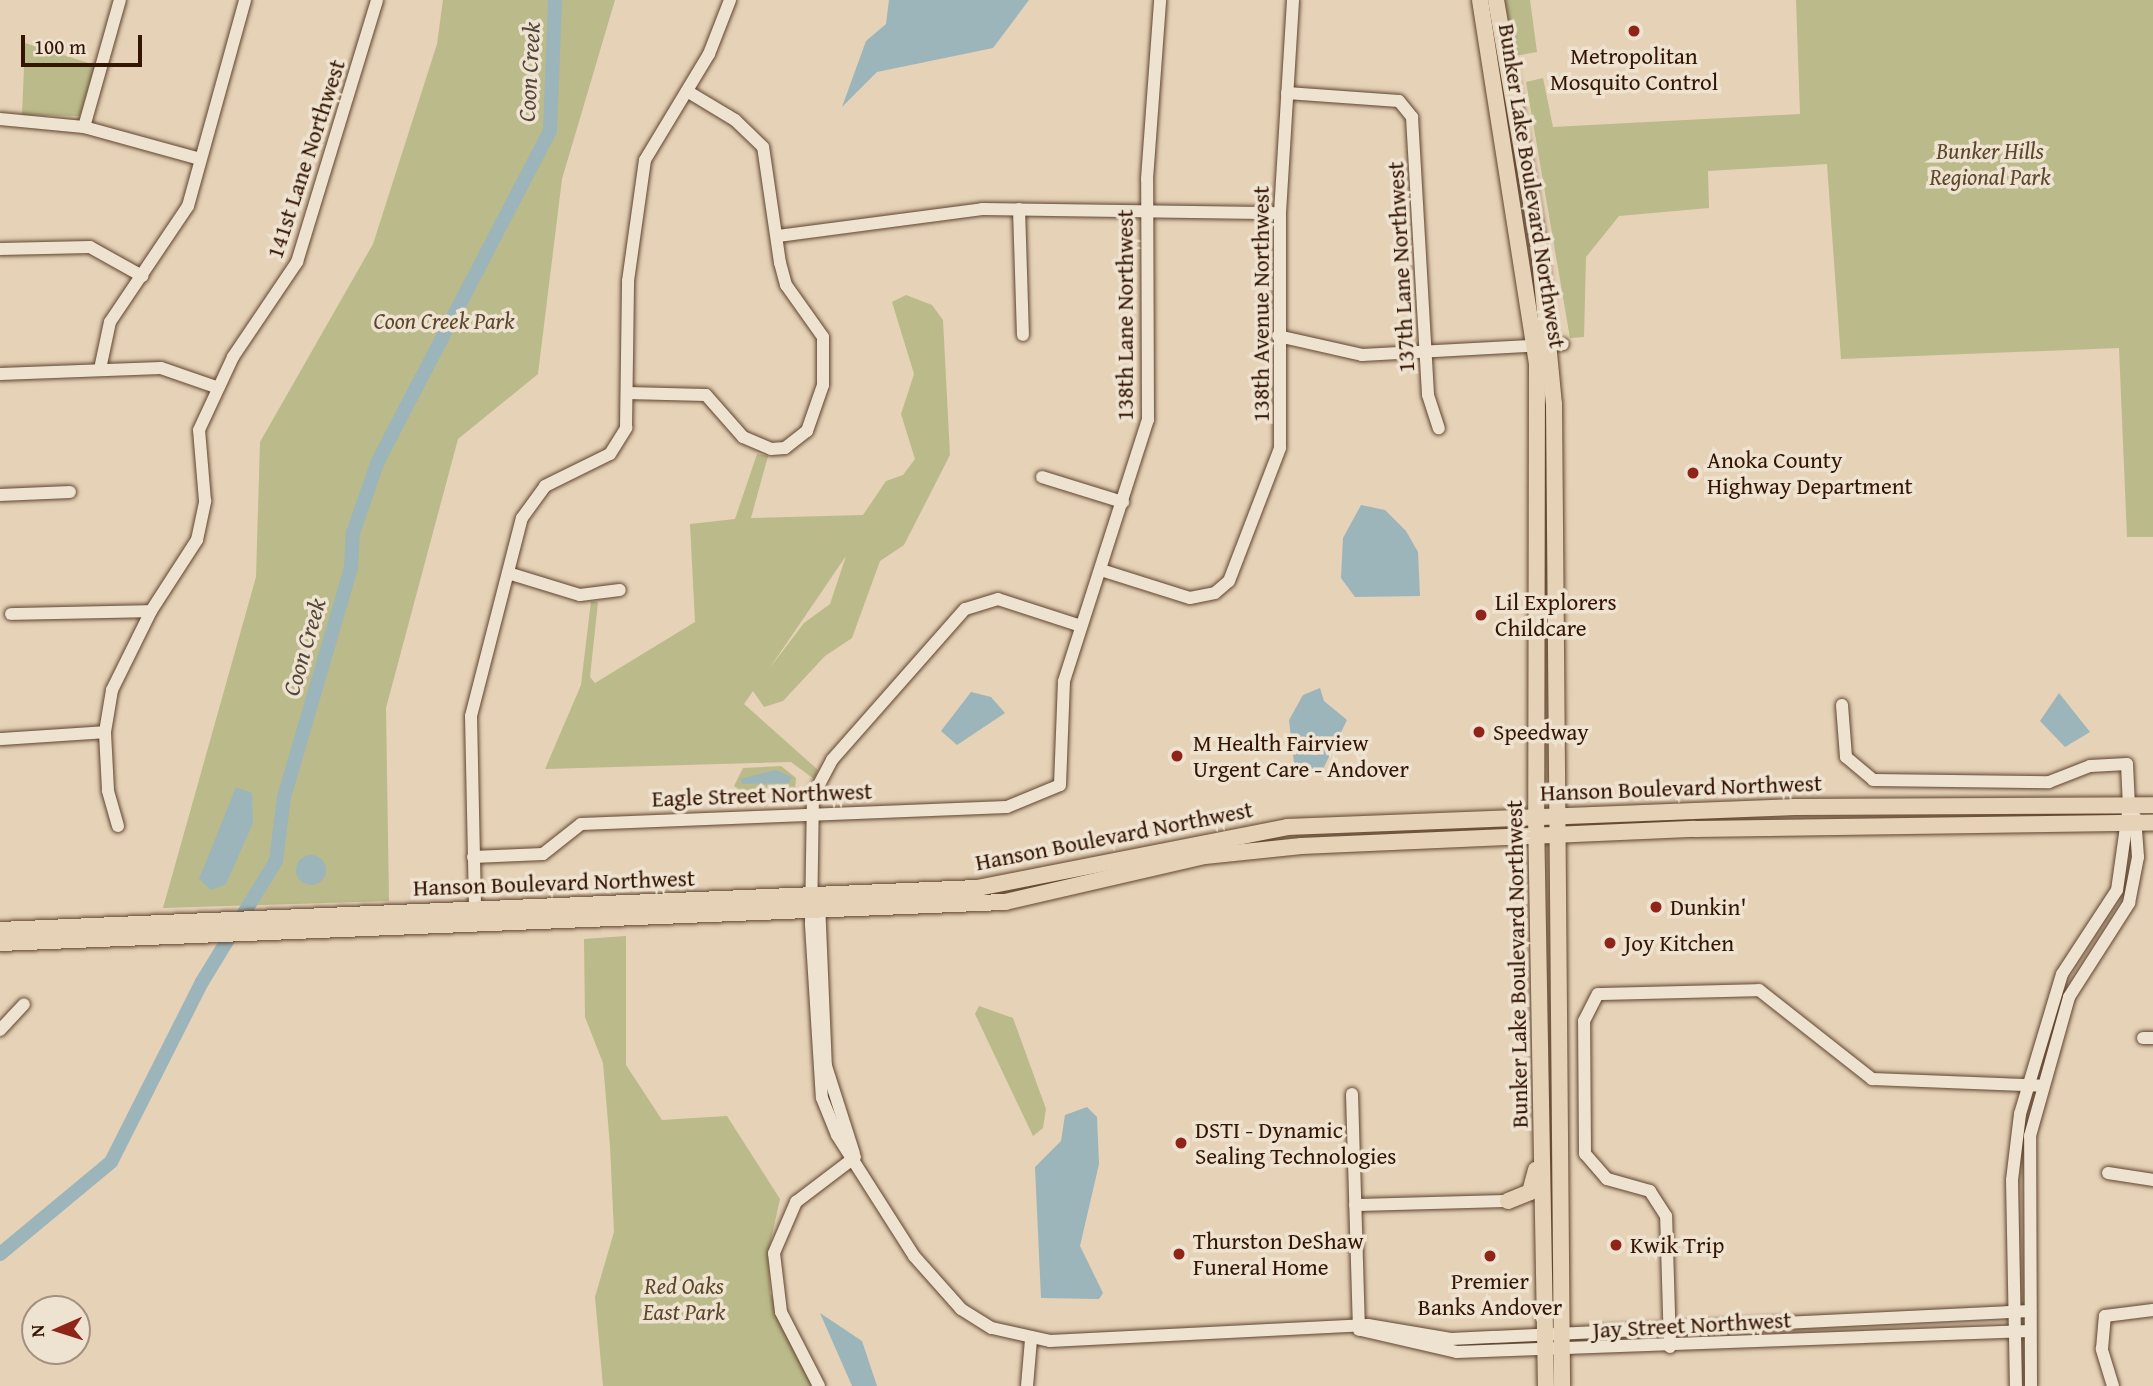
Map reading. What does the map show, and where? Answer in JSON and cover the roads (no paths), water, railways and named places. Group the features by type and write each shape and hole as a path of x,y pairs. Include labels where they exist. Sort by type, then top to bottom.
{"main road":[{"name":"Bunker Lake Boulevard Northwest","path":"1480,0 1550,345 1552,368 1558,837 1553,1351 1546,1386"},
{"path":"1496,0 1550,345"},
{"name":"Bunker Lake Boulevard Northwest","path":"1550,345 1536,836 1542,1109 1553,1334"},
{"name":"Hanson Boulevard Northwest","path":"271,925 475,906 816,895 1013,883 1257,829 1536,815 2153,805"},
{"name":"Hanson Boulevard Northwest","path":"0,943 271,925 552,916 815,916 1005,902 1237,851 1536,836 2138,823"},
{"name":"Hanson Boulevard Northwest","path":"0,930 204,928"},
{"path":"1508,1201 1526,1195 1535,1184 1542,1109"},
{"name":"Bunker Lake Boulevard Northwest","path":"1553,1351 1562,1386"}],"street":[{"path":"84,127 120,0"},
{"path":"100,369 110,322 188,206 245,0"},
{"name":"141st Lane Northwest","path":"118,825 108,790 106,732 112,690 151,611 183,566 203,523 196,450 216,387 297,262 377,0"},
{"path":"475,906 471,716 508,573 531,500 545,485 610,453 626,428 628,281 645,160 687,91 730,0"},
{"name":"138th Lane Northwest","path":"1060,785 1061,694 1123,502 1149,409 1146,209 1160,0"},
{"name":"138th Avenue Northwest","path":"1101,570 1191,598 1216,593 1229,581 1280,448 1280,213 1293,0"},
{"path":"628,393 706,395 743,437 771,449 785,448 807,431 825,359 823,337 786,285 763,147 735,120 687,91"},
{"name":"137th Lane Northwest","path":"1287,93 1404,105 1416,133 1425,352 1431,414 1439,428"},
{"path":"0,119 84,127 200,159"},
{"path":"778,236 1019,209 1280,213"},
{"path":"1019,209 1023,335"},
{"path":"0,249 90,247 142,276"},
{"path":"1278,335 1362,355 1550,345"},
{"path":"0,374 100,369 175,370 216,387"},
{"path":"1042,477 1123,502"},
{"path":"0,495 70,492"},
{"path":"508,573 580,596 620,590"},
{"name":"Jay Street Northwest","path":"1081,626 998,599 976,603 832,760 818,780 813,814 815,916 826,1066 855,1157 914,1256 946,1297 992,1328 1031,1339 1359,1329 1451,1339 2030,1311"},
{"path":"11,614 151,611"},
{"path":"1842,705 1846,757 1873,780 2049,782 2090,766 2127,764 2129,806 2138,823 2129,903 2069,998 2043,1086 2025,1173 2031,1386"},
{"path":"0,739 106,732"},
{"name":"Eagle Street Northwest","path":"473,857 543,854 581,824 1007,807 1060,785"},
{"path":"2016,1386 2013,1158 2028,1085 2062,974 2117,890 2138,823"},
{"path":"1670,1347 1661,1203 1650,1191 1607,1180 1585,1154 1586,1006 1598,994 1644,988 1759,990 1872,1079 2043,1086"},
{"path":"0,1030 24,1004"},
{"path":"1352,1094 1359,1329"},
{"path":"819,1386 781,1312 774,1253 796,1202 855,1157"},
{"path":"2108,1173 2153,1181"},
{"path":"1355,1205 1508,1201"},
{"path":"2113,1386 2102,1349 2105,1316 2153,1310"},
{"name":"Jay Street Northwest","path":"1359,1329 1442,1352 1670,1347 2030,1331"},
{"path":"1027,1386 1031,1339"}],"water":[{"path":"889,0 1029,0 993,48 877,72 842,107 866,41 886,24"},
{"path":"1361,505 1385,510 1406,531 1418,552 1420,596 1355,597 1341,578 1343,538"},
{"path":"1320,688 1324,701 1347,720 1321,773 1301,776 1295,771 1289,720 1303,695"},
{"path":"971,692 991,697 1005,713 957,745 941,731"},
{"path":"2059,693 2090,732 2065,747 2040,721"},
{"path":"776,770 792,777 789,783 743,784 740,779"},
{"path":"236,787 252,793 253,823 226,884 211,890 199,879"},
{"path":"311,855 322,859 326,870 322,881 311,885 300,881 296,870 300,859"},
{"path":"1087,1107 1097,1117 1099,1164 1080,1246 1103,1293 1099,1299 1041,1298 1035,1167 1061,1141 1065,1115"},
{"path":"820,1313 862,1341 877,1386 852,1386"}],"waterway":[{"name":"Coon Creek","path":"0,1254 111,1162 202,982 276,861 284,797 351,568 353,533 378,461 550,131 555,0"}],"place":[{"name":"Metropolitan Mosquito Control","path":"1634,31"},
{"name":"Anoka County Highway Department","path":"1693,473"},
{"name":"Lil Explorers Childcare","path":"1481,615"},
{"name":"Speedway","path":"1479,732"},
{"name":"M Health Fairview Urgent Care - Andover","path":"1177,756"},
{"name":"Dunkin'","path":"1656,907"},
{"name":"Joy Kitchen","path":"1610,943"},
{"name":"DSTI - Dynamic Sealing Technologies","path":"1181,1143"},
{"name":"Kwik Trip","path":"1616,1245"},
{"name":"Thurston DeShaw Funeral Home","path":"1179,1254"},
{"name":"Premier Banks Andover","path":"1490,1256"}],"park label":[{"name":"Bunker Hills Regional Park","path":"1990,164"},
{"name":"Coon Creek Park","path":"444,321"},
{"name":"Red Oaks East Park","path":"684,1299"}]}
